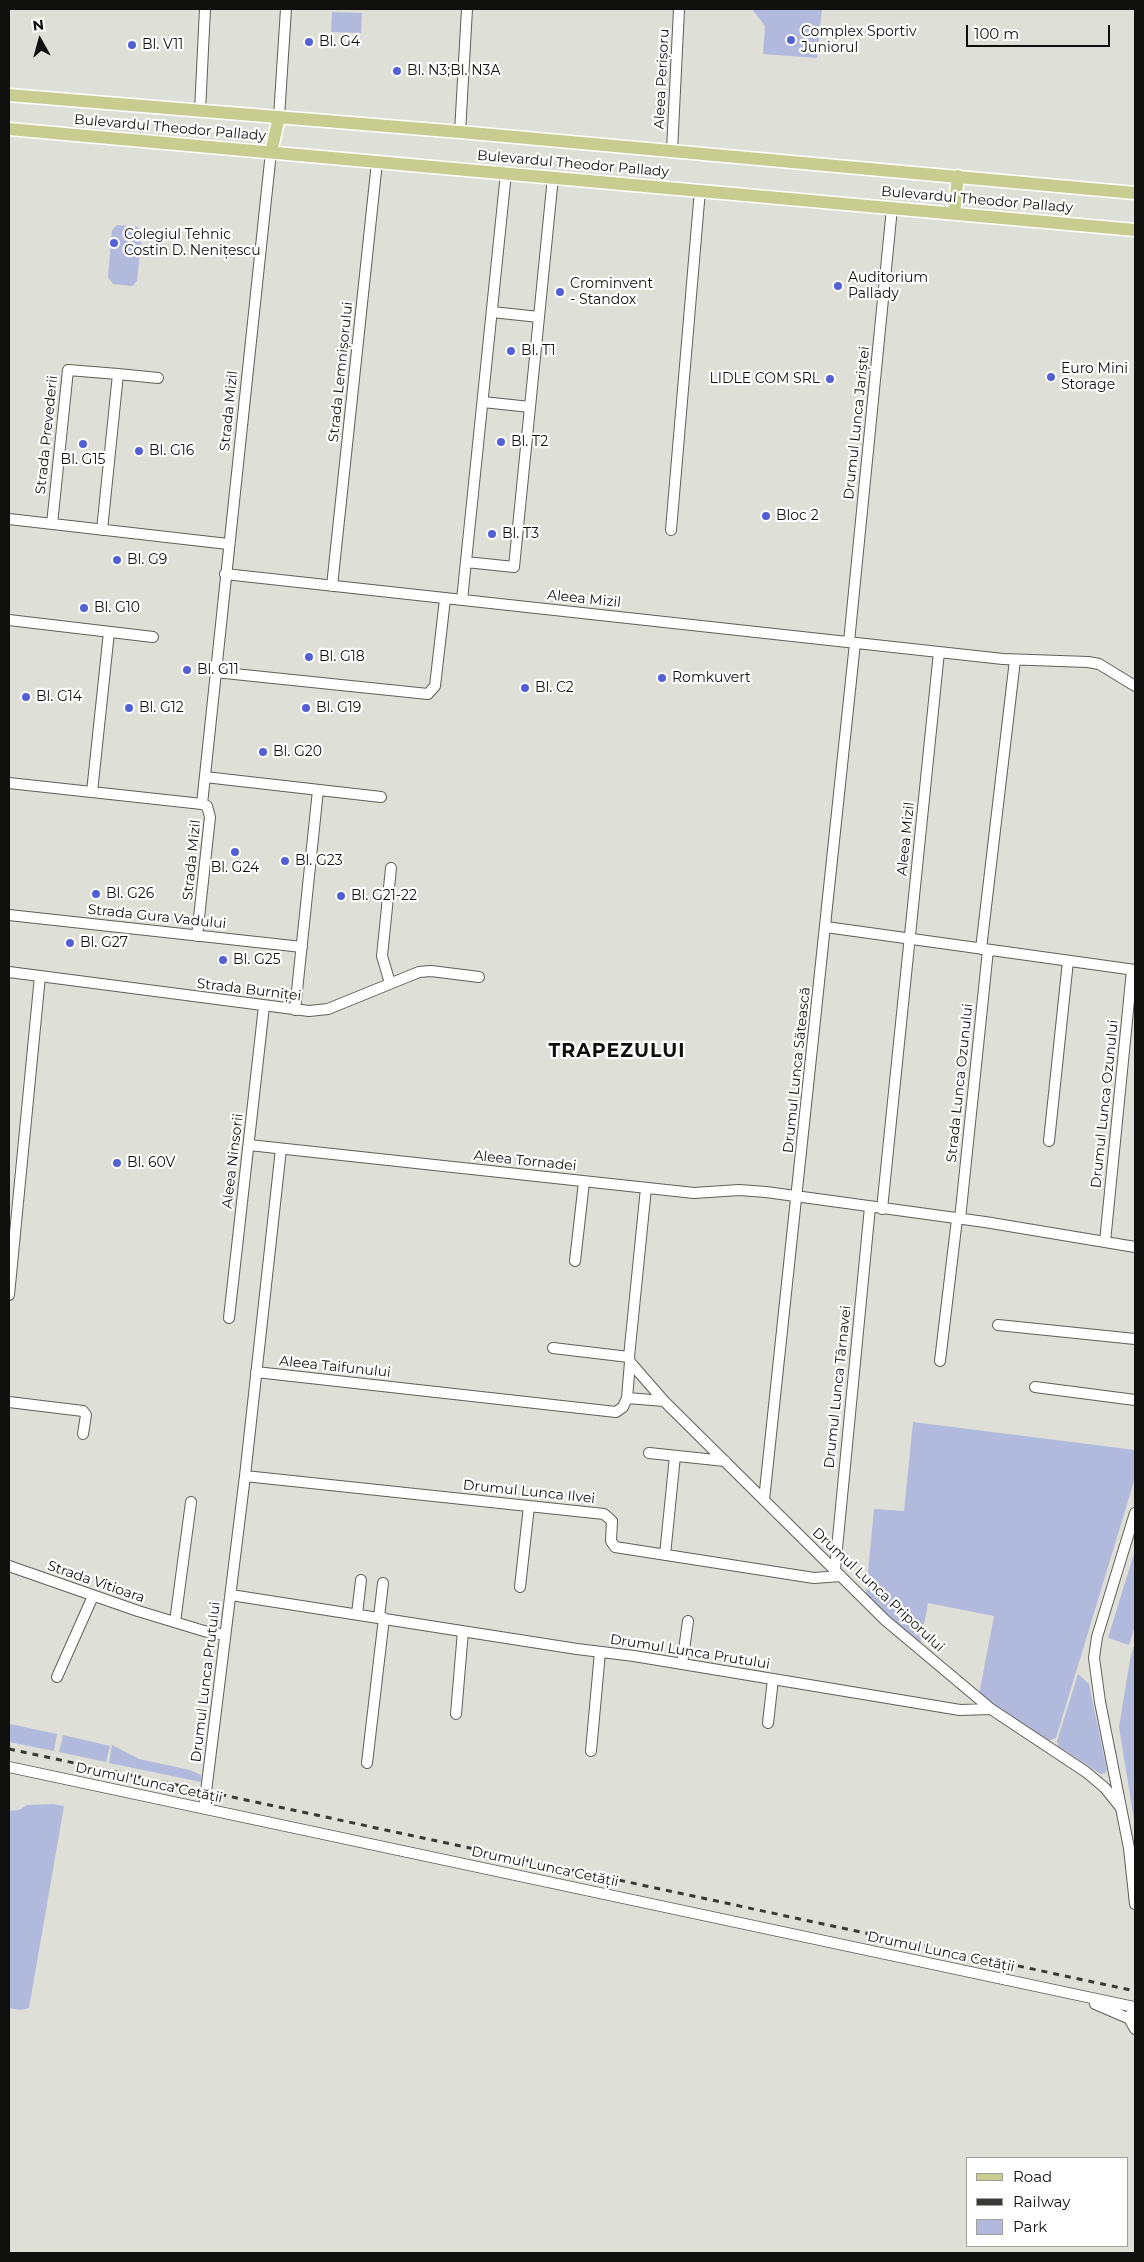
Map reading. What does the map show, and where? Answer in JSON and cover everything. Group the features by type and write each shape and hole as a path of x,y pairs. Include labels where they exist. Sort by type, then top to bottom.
{"main road":[{"name":"Bulevardul Theodor Pallady","path":"9,95 460,132 1135,193"},
{"path":"271,152 279,117"},
{"name":"Bulevardul Theodor Pallady","path":"9,129 1135,230"},
{"path":"954,213 958,176"}],"street":[{"path":"200,111 205,9"},
{"path":"279,117 286,9"},
{"path":"460,132 467,9"},
{"name":"Aleea Perișoru","path":"672,151 679,9"},
{"name":"Strada Mizil","path":"197,936 210,817 209,809 202,804 228,544 271,152"},
{"name":"Strada Lemnișorului","path":"332,586 377,162"},
{"path":"462,600 506,173"},
{"path":"466,562 514,567 553,177"},
{"path":"671,530 700,190"},
{"name":"Drumul Lunca Jariștei","path":"852,642 892,208"},
{"path":"492,312 540,317"},
{"name":"Strada Prevederii","path":"52,524 68,370 158,378"},
{"path":"102,530 118,374"},
{"path":"483,402 530,407"},
{"path":"9,519 228,544"},
{"name":"Aleea Mizil","path":"225,574 1015,660 1094,663 1135,686"},
{"path":"215,672 428,694 435,686 446,599"},
{"path":"9,620 153,637"},
{"path":"92,792 109,632"},
{"name":"Drumul Lunca Sătească","path":"764,1500 826,927 852,642"},
{"name":"Aleea Mizil","path":"910,939 939,652"},
{"name":"Strada Lunca Ozunului","path":"940,1361 958,1219 984,949 1015,660"},
{"path":"205,777 381,797"},
{"path":"9,783 202,804"},
{"path":"295,1010 318,790"},
{"path":"390,983 382,956 391,868"},
{"name":"Strada Gura Vadului","path":"9,915 302,947"},
{"name":"Drumul Lunca Ozunului","path":"826,927 1133,970 1105,1242"},
{"path":"882,1209 910,939"},
{"path":"1049,1141 1068,961"},
{"name":"Strada Burniței","path":"9,972 295,1010 328,1009 390,983 425,971 478,977"},
{"path":"9,1295 40,976"},
{"name":"Aleea Ninsorii","path":"229,1318 264,1006"},
{"name":"Aleea Tornadei","path":"249,1145 705,1194 752,1190 798,1196"},
{"path":"231,1595 280,1149"},
{"path":"575,1261 584,1182"},
{"path":"646,1188 626,1398 664,1401"},
{"path":"798,1196 1135,1246"},
{"name":"Drumul Lunca Târnavei","path":"838,1573 870,1208"},
{"path":"998,1325 1135,1339"},
{"path":"553,1348 630,1360"},
{"name":"Drumul Lunca Priporului","path":"630,1360 664,1401 925,1656 991,1709 1086,1772 1105,1788 1121,1808"},
{"name":"Aleea Taifunului","path":"256,1372 616,1412 623,1407 626,1398"},
{"path":"1035,1386 1135,1400"},
{"path":"9,1402 83,1411 86,1415 83,1434"},
{"path":"649,1453 725,1461"},
{"path":"665,1555 675,1456"},
{"name":"Drumul Lunca Ilvei","path":"245,1476 604,1514 612,1521 611,1541 613,1546 814,1578 838,1573"},
{"path":"174,1622 191,1502"},
{"path":"520,1587 529,1506"},
{"path":"1135,1513 1097,1637 1094,1658 1101,1710 1121,1808 1135,1904"},
{"name":"Strada Vitioara","path":"9,1566 92,1596 174,1622 225,1635"},
{"path":"357,1614 361,1580"},
{"path":"367,1763 383,1582"},
{"name":"Drumul Lunca Prutului","path":"204,1808 231,1595 682,1664 960,1710 991,1709"},
{"path":"57,1678 92,1596"},
{"path":"682,1664 688,1621"},
{"path":"456,1714 463,1631"},
{"path":"591,1751 600,1652"},
{"path":"768,1723 773,1679"},
{"name":"Drumul Lunca Cetății","path":"9,1767 1075,1996 1135,2007"},
{"name":"Drumul Lunca Cetății","path":"1075,1996 1130,2020"},
{"path":"1135,2007 1130,2020 1135,2029"}],"green space":[{"name":"Complex Sportiv Juniorul","path":"752,9 822,9 817,58 763,54 765,26"},
{"path":"332,12 362,13 361,33 331,32"},
{"path":"117,225 138,227 142,232 137,281 132,286 113,284 108,277 112,230"},
{"path":"913,1422 1135,1450 1135,1478 1056,1738 1048,1741 979,1695 994,1616 928,1603 920,1645 866,1594 874,1509 904,1511"},
{"path":"1135,1550 1135,1626 1129,1645 1108,1638"},
{"path":"1135,1642 1135,1826 1119,1727 1130,1660"},
{"path":"1078,1674 1089,1684 1107,1770 1105,1773 1101,1774 1058,1746 1057,1741"},
{"path":"10,1724 57,1734 54,1751 9,1742"},
{"path":"63,1735 110,1746 106,1762 59,1752"},
{"path":"112,1745 139,1759 190,1770 201,1775 201,1782 109,1763"},
{"path":"53,1804 64,1806 29,2008 20,2010 9,2008 9,1811 19,1810 27,1805"}],"railway":[{"path":"9,1749 1135,1991"}],"place":[{"name":"Complex Sportiv Juniorul","path":"791,40"},
{"name":"Bl. G4","path":"309,42"},
{"name":"Bl. V11","path":"132,45"},
{"name":"Bl. N3;Bl. N3A","path":"397,71"},
{"name":"Colegiul Tehnic Costin D. Nenițescu","path":"114,243"},
{"name":"Auditorium Pallady","path":"838,286"},
{"name":"Crominvent - Standox","path":"560,292"},
{"name":"Bl. T1","path":"511,351"},
{"name":"Euro Mini Storage","path":"1051,377"},
{"name":"LIDLE COM SRL","path":"830,379"},
{"name":"Bl. T2","path":"501,442"},
{"name":"Bl. G15","path":"83,444"},
{"name":"Bl. G16","path":"139,451"},
{"name":"Bloc 2","path":"766,516"},
{"name":"Bl. T3","path":"492,534"},
{"name":"Bl. G9","path":"117,560"},
{"name":"Bl. G10","path":"84,608"},
{"name":"Bl. G18","path":"309,657"},
{"name":"Bl. G11","path":"187,670"},
{"name":"Romkuvert","path":"662,678"},
{"name":"Bl. C2","path":"525,688"},
{"name":"Bl. G14","path":"26,697"},
{"name":"Bl. G12","path":"129,708"},
{"name":"Bl. G19","path":"306,708"},
{"name":"Bl. G20","path":"263,752"},
{"name":"Bl. G24","path":"235,852"},
{"name":"Bl. G23","path":"285,861"},
{"name":"Bl. G26","path":"96,894"},
{"name":"Bl. G21-22","path":"341,896"},
{"name":"Bl. G27","path":"70,943"},
{"name":"Bl. G25","path":"223,960"},
{"name":"Bl. 60V","path":"117,1163"}],"district":[{"name":"TRAPEZULUI","path":"617,1051"}]}
